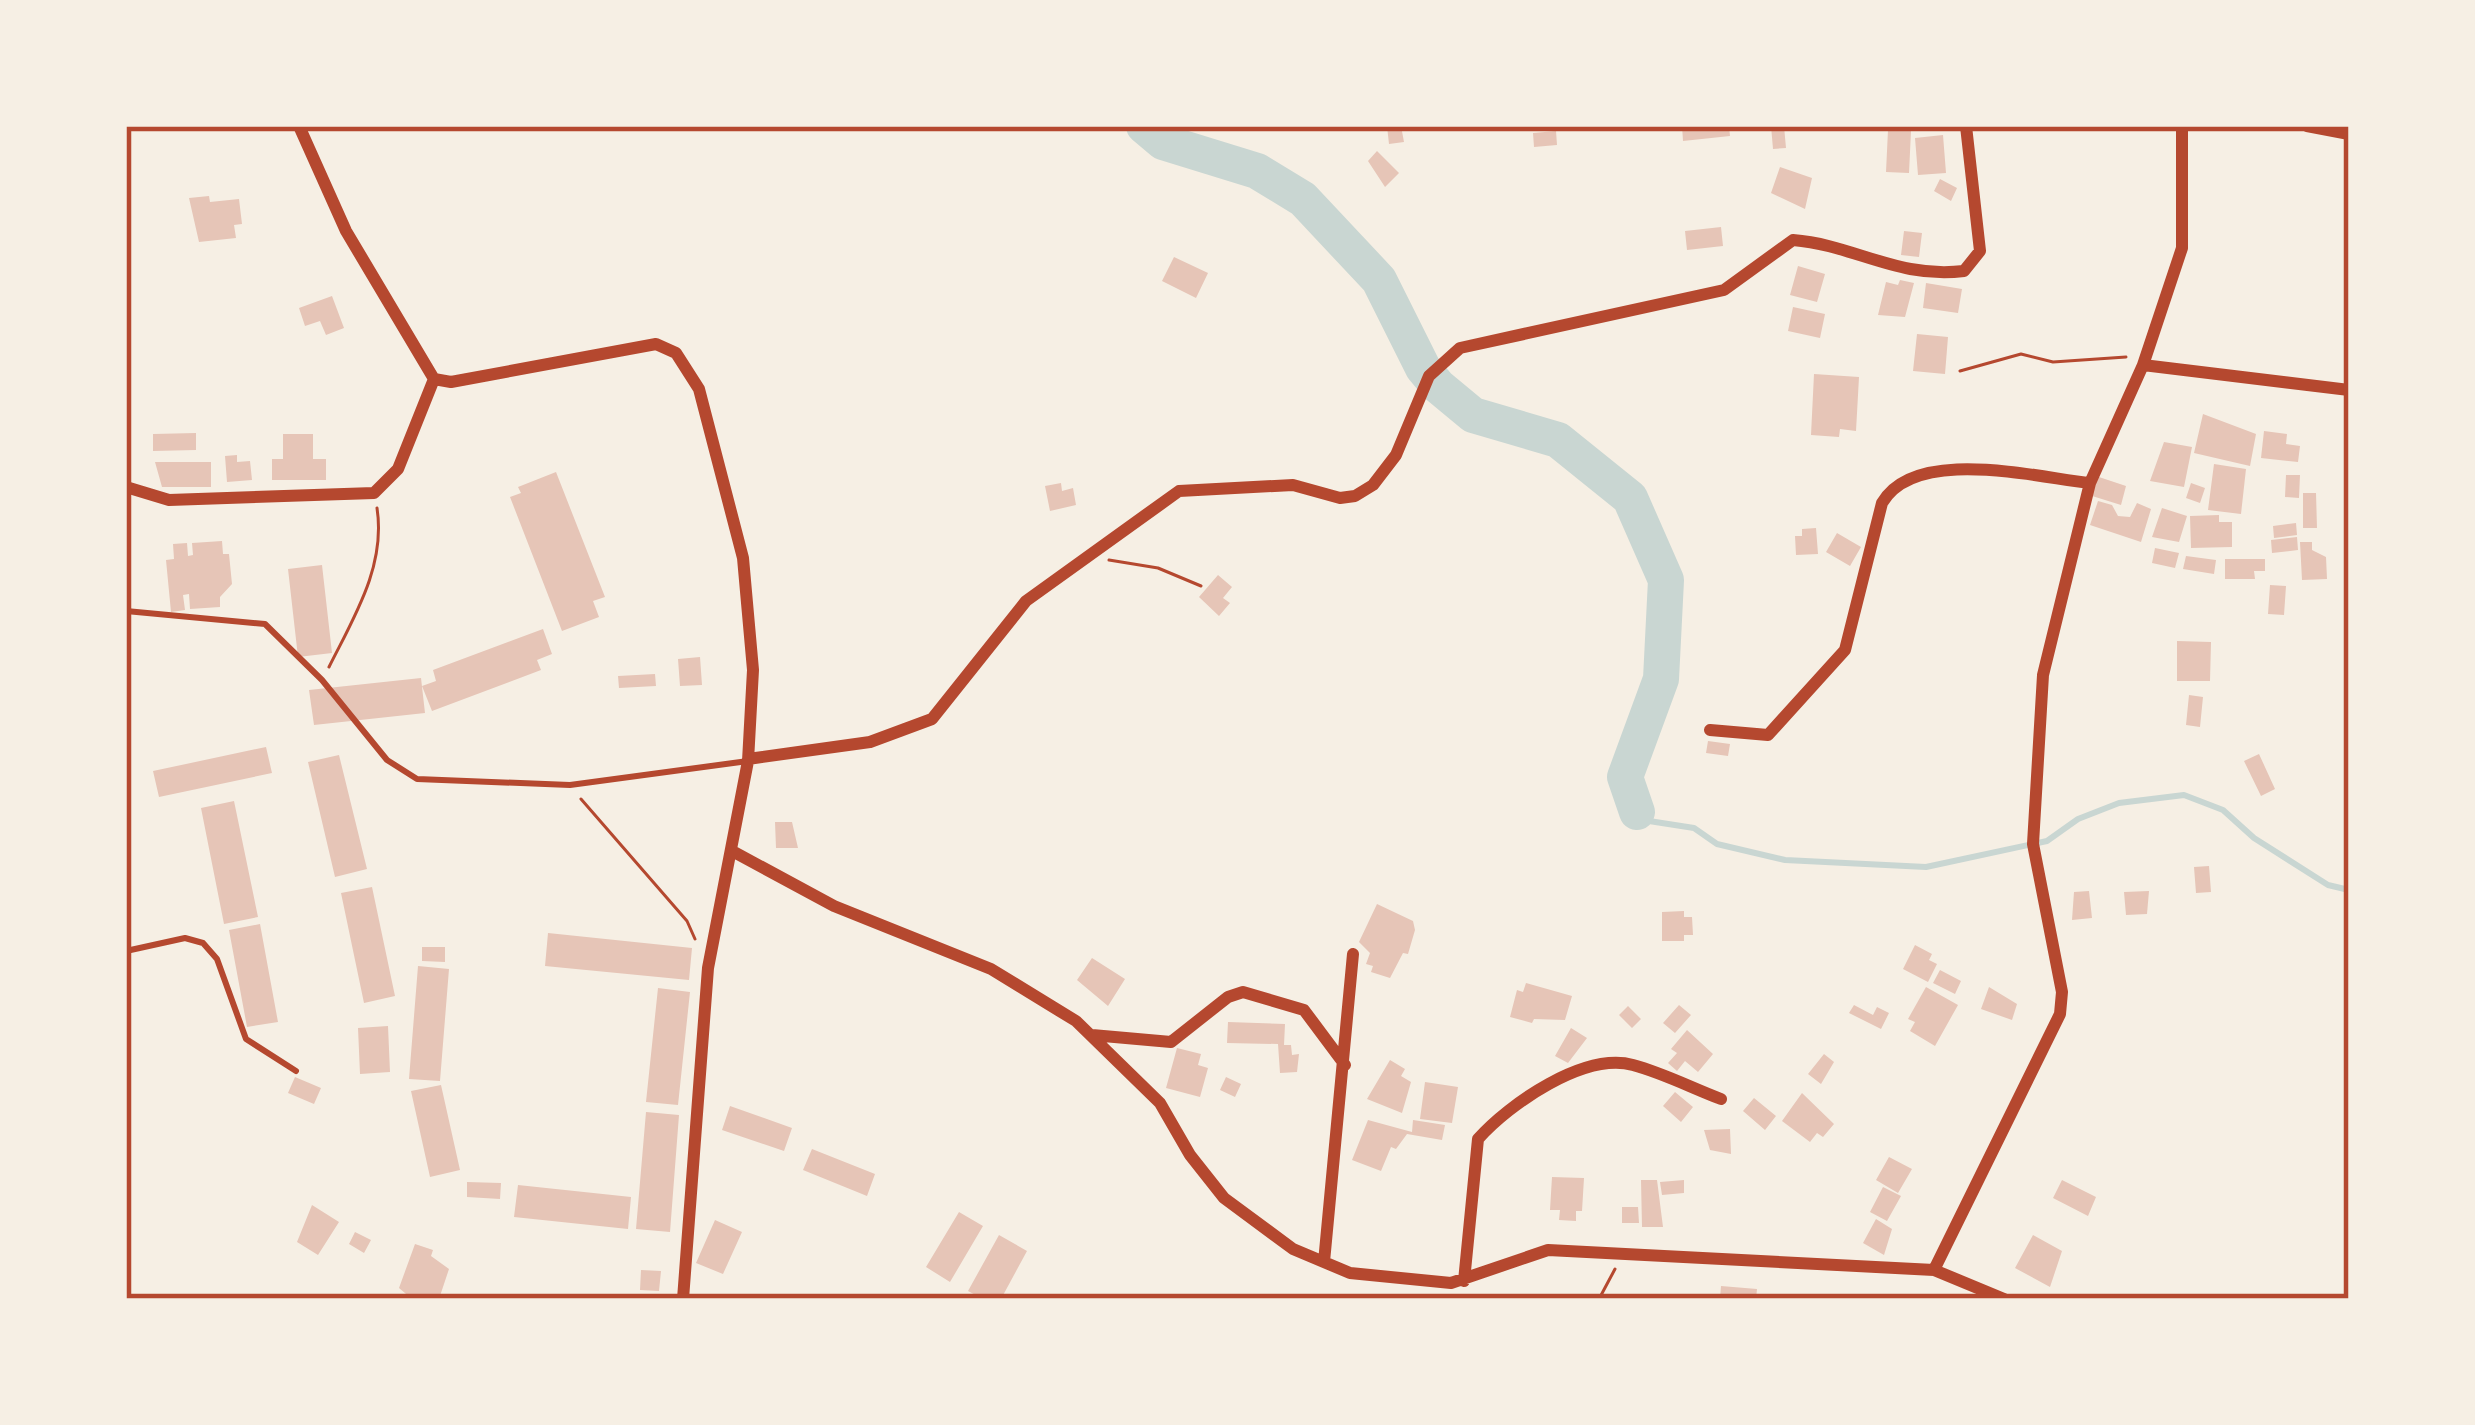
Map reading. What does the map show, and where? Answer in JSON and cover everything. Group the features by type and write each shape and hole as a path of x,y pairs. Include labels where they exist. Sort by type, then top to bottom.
{"street":[{"path":"298,126 346,231 434,379 452,382 656,344 676,353 699,388 743,558 753,670 748,760 734,852 708,968 682,1299"},
{"path":"748,760 870,742 932,719 1047,581 1097,554 1179,490 1293,485 1340,498 1354,496 1373,485 1396,455 1429,376 1460,348 1724,290 1793,240 1894,269 1933,275 1964,272 1980,251 1966,126"},
{"path":"1934,1270 2060,1014 2059,973 2033,844 2042,675 2090,483 2144,360 2182,248 2182,126"},
{"path":"2307,126 2349,134"},
{"path":"2144,360 2349,390"},
{"path":"126,487 170,500 374,493 398,469 434,379"},
{"path":"1710,730 1768,735 1836,662 1858,616 1882,503 1896,484 1930,470 2090,483"},
{"path":"734,852 834,906 992,969 1090,1035 1160,1102 1190,1155 1224,1198 1267,1232 1350,1273 1436,1283 1464,1281 1549,1250 1934,1270 2004,1299"},
{"path":"1324,1262 1353,954"},
{"path":"1090,1035 1171,1042 1228,997 1244,992 1304,1010 1345,1066"},
{"path":"1464,1281 1478,1138 1542,1086 1607,1064 1629,1064 1720,1099"}],"lane":[{"path":"126,611 265,624 322,680 387,760 417,779 570,785 748,760"},
{"path":"126,951 185,938 203,943 217,959 246,1039 296,1071"}],"path":[{"path":"1960,370 2021,354 2054,362 2144,360"},
{"path":"322,680 376,559 381,536 374,493"},
{"path":"1097,554 1126,566 1172,572 1201,586"},
{"path":"570,785 642,876 687,921 708,968"},
{"path":"1599,1299 1616,1268 1635,1256"}],"building":[{"path":"1387,126 1401,126 1404,142 1389,144"},
{"path":"1682,126 1729,126 1730,136 1683,141"},
{"path":"1771,126 1784,126 1786,148 1773,149"},
{"path":"1888,130 1911,131 1909,173 1886,172"},
{"path":"1556,131 1557,145 1534,147 1533,133"},
{"path":"1943,135 1946,173 1918,175 1915,138"},
{"path":"1377,151 1399,173 1385,187 1368,161"},
{"path":"1780,167 1812,178 1805,209 1771,193"},
{"path":"1940,179 1957,188 1951,201 1934,191"},
{"path":"209,196 210,202 239,199 242,224 234,225 236,238 199,242 189,198"},
{"path":"1721,227 1723,246 1687,250 1685,231"},
{"path":"1904,231 1922,233 1919,257 1901,255"},
{"path":"1174,257 1208,273 1196,298 1162,281"},
{"path":"1798,266 1825,274 1817,302 1790,295"},
{"path":"1900,280 1914,283 1905,317 1878,315 1886,282 1898,285"},
{"path":"1926,283 1962,289 1958,313 1923,308"},
{"path":"332,296 344,328 326,335 320,321 305,326 299,308"},
{"path":"1793,307 1825,314 1820,338 1788,331"},
{"path":"1917,334 1948,337 1945,374 1913,371"},
{"path":"1814,374 1859,377 1856,431 1840,429 1839,437 1811,435"},
{"path":"2203,414 2256,434 2250,466 2194,453"},
{"path":"2264,431 2287,434 2286,444 2300,446 2298,462 2261,458"},
{"path":"196,433 196,450 153,451 153,434"},
{"path":"283,434 313,434 313,459 326,459 326,480 272,480 272,459 283,459"},
{"path":"2164,442 2192,447 2184,487 2150,481"},
{"path":"237,455 237,462 250,461 252,480 227,482 225,456"},
{"path":"155,462 211,462 211,487 162,487"},
{"path":"2214,464 2246,469 2241,514 2208,510"},
{"path":"556,472 605,597 593,601 599,617 562,631 510,497 521,493 518,487"},
{"path":"2286,475 2300,475 2299,498 2285,497"},
{"path":"2099,477 2126,486 2121,505 2089,495"},
{"path":"1061,483 1062,491 1073,488 1076,505 1050,511 1045,486"},
{"path":"2191,483 2205,488 2200,503 2186,498"},
{"path":"2303,493 2316,493 2317,528 2303,528"},
{"path":"2098,501 2112,505 2118,516 2130,517 2137,503 2151,509 2141,542 2090,525"},
{"path":"2162,508 2187,516 2179,542 2152,537"},
{"path":"2219,515 2219,522 2232,522 2232,547 2191,548 2190,516"},
{"path":"2296,523 2297,535 2274,538 2273,526"},
{"path":"1816,528 1818,554 1796,555 1795,536 1802,536 1802,529"},
{"path":"1837,533 1861,547 1850,566 1826,552"},
{"path":"2297,537 2298,550 2272,553 2271,540"},
{"path":"222,541 223,554 229,554 232,584 220,597 220,607 190,609 189,594 183,595 185,610 171,612 166,560 174,559 173,544 187,543 188,556 193,555 192,543"},
{"path":"2300,542 2312,542 2312,550 2326,557 2327,579 2302,580"},
{"path":"2155,548 2179,553 2175,568 2152,563"},
{"path":"2186,556 2216,560 2214,574 2183,569"},
{"path":"2225,559 2265,559 2265,571 2254,571 2255,579 2225,579"},
{"path":"322,565 332,653 298,657 288,569"},
{"path":"1218,575 1232,587 1223,598 1230,603 1219,616 1199,597"},
{"path":"2270,585 2286,586 2284,615 2268,614"},
{"path":"543,629 552,654 537,660 541,670 432,711 422,686 436,681 433,670"},
{"path":"2177,641 2211,642 2210,681 2177,681"},
{"path":"700,657 702,685 680,686 678,659"},
{"path":"655,674 656,686 619,688 618,676"},
{"path":"421,678 425,713 314,725 309,690"},
{"path":"2189,695 2203,697 2200,727 2186,725"},
{"path":"1708,741 1730,744 1728,756 1706,753"},
{"path":"266,747 272,773 159,797 153,771"},
{"path":"2259,754 2275,789 2261,796 2244,761"},
{"path":"339,755 367,869 335,877 308,762"},
{"path":"234,801 258,917 224,924 201,808"},
{"path":"775,822 792,822 798,848 776,848"},
{"path":"2209,866 2211,892 2196,893 2194,867"},
{"path":"372,887 395,996 364,1003 341,893"},
{"path":"2089,891 2092,918 2072,920 2074,892"},
{"path":"2149,891 2147,914 2126,915 2124,892"},
{"path":"1377,904 1413,921 1415,930 1408,954 1403,953 1390,978 1371,972 1373,966 1366,964 1370,953 1359,942"},
{"path":"1684,911 1684,917 1692,917 1693,935 1684,935 1684,941 1662,941 1662,912"},
{"path":"260,924 278,1022 247,1027 229,930"},
{"path":"548,933 692,948 689,980 545,966"},
{"path":"1915,945 1932,954 1929,960 1937,964 1928,982 1903,969"},
{"path":"422,947 445,947 445,962 422,961"},
{"path":"1092,958 1125,979 1108,1006 1077,980"},
{"path":"418,966 449,969 440,1081 409,1079"},
{"path":"1940,970 1961,981 1955,994 1933,983"},
{"path":"1526,983 1572,996 1565,1020 1534,1019 1532,1023 1510,1017 1517,990 1523,992"},
{"path":"1926,987 1958,1005 1935,1046 1910,1031 1915,1022 1908,1019"},
{"path":"1989,987 2017,1004 2012,1020 1981,1009"},
{"path":"658,988 690,992 678,1105 646,1102"},
{"path":"1679,1005 1691,1015 1675,1033 1663,1023"},
{"path":"1854,1005 1873,1015 1877,1007 1889,1013 1881,1029 1849,1013"},
{"path":"1628,1006 1641,1019 1632,1028 1619,1015"},
{"path":"1228,1022 1285,1024 1284,1045 1291,1045 1292,1055 1299,1054 1297,1072 1280,1073 1278,1044 1227,1043"},
{"path":"388,1026 390,1072 360,1074 358,1028"},
{"path":"1571,1028 1587,1038 1568,1063 1555,1056"},
{"path":"1687,1030 1713,1054 1698,1072 1685,1061 1677,1071 1668,1063 1677,1053 1671,1049"},
{"path":"1177,1048 1201,1054 1198,1065 1208,1068 1200,1097 1166,1088"},
{"path":"1824,1054 1834,1062 1821,1084 1808,1074"},
{"path":"1390,1060 1405,1069 1401,1076 1411,1082 1402,1113 1367,1099"},
{"path":"295,1077 321,1088 314,1104 288,1093"},
{"path":"1226,1077 1241,1084 1235,1097 1220,1090"},
{"path":"1425,1082 1458,1087 1452,1123 1420,1119"},
{"path":"441,1085 460,1170 430,1177 411,1091"},
{"path":"1675,1092 1693,1107 1681,1122 1663,1106"},
{"path":"1802,1093 1834,1124 1823,1137 1817,1133 1810,1142 1782,1121"},
{"path":"1754,1098 1776,1116 1765,1130 1743,1111"},
{"path":"730,1106 792,1128 784,1151 722,1130"},
{"path":"646,1112 679,1115 670,1232 636,1229"},
{"path":"1368,1120 1412,1132 1413,1120 1445,1125 1442,1140 1407,1134 1396,1149 1391,1147 1381,1171 1352,1160"},
{"path":"1730,1129 1731,1154 1710,1150 1704,1130"},
{"path":"812,1149 875,1174 867,1196 803,1170"},
{"path":"1889,1157 1912,1169 1898,1193 1876,1180"},
{"path":"1552,1177 1584,1178 1582,1211 1576,1211 1576,1221 1559,1220 1560,1210 1550,1210"},
{"path":"1641,1180 1657,1180 1663,1227 1642,1227"},
{"path":"1684,1180 1684,1193 1662,1195 1660,1182"},
{"path":"2062,1180 2096,1197 2088,1216 2053,1198"},
{"path":"467,1182 501,1183 500,1199 467,1197"},
{"path":"518,1185 631,1197 628,1229 514,1217"},
{"path":"1883,1187 1901,1196 1887,1221 1870,1212"},
{"path":"312,1205 339,1222 318,1255 297,1242"},
{"path":"1622,1207 1638,1207 1639,1223 1622,1223"},
{"path":"959,1212 983,1226 950,1282 926,1267"},
{"path":"1876,1219 1892,1229 1884,1255 1863,1243"},
{"path":"715,1220 742,1232 723,1274 696,1263"},
{"path":"355,1232 371,1240 364,1253 349,1244"},
{"path":"999,1235 1027,1251 1001,1299 983,1299 968,1291"},
{"path":"2033,1235 2062,1251 2050,1287 2015,1268"},
{"path":"415,1244 433,1250 431,1256 449,1269 439,1299 412,1299 399,1288"},
{"path":"641,1270 661,1271 659,1291 640,1290"},
{"path":"1721,1286 1757,1289 1756,1299 1720,1299"}],"waterway":[{"path":"1144,126 1163,142 1257,171 1303,199 1379,280 1423,368 1438,386 1473,415 1558,440 1630,498 1666,580 1661,679 1625,777 1637,812"},
{"path":"1637,812 1649,821 1694,828 1717,844 1785,860 1926,867 2047,841 2078,819 2119,803 2184,795 2223,810 2254,838 2328,885 2349,890"}]}
